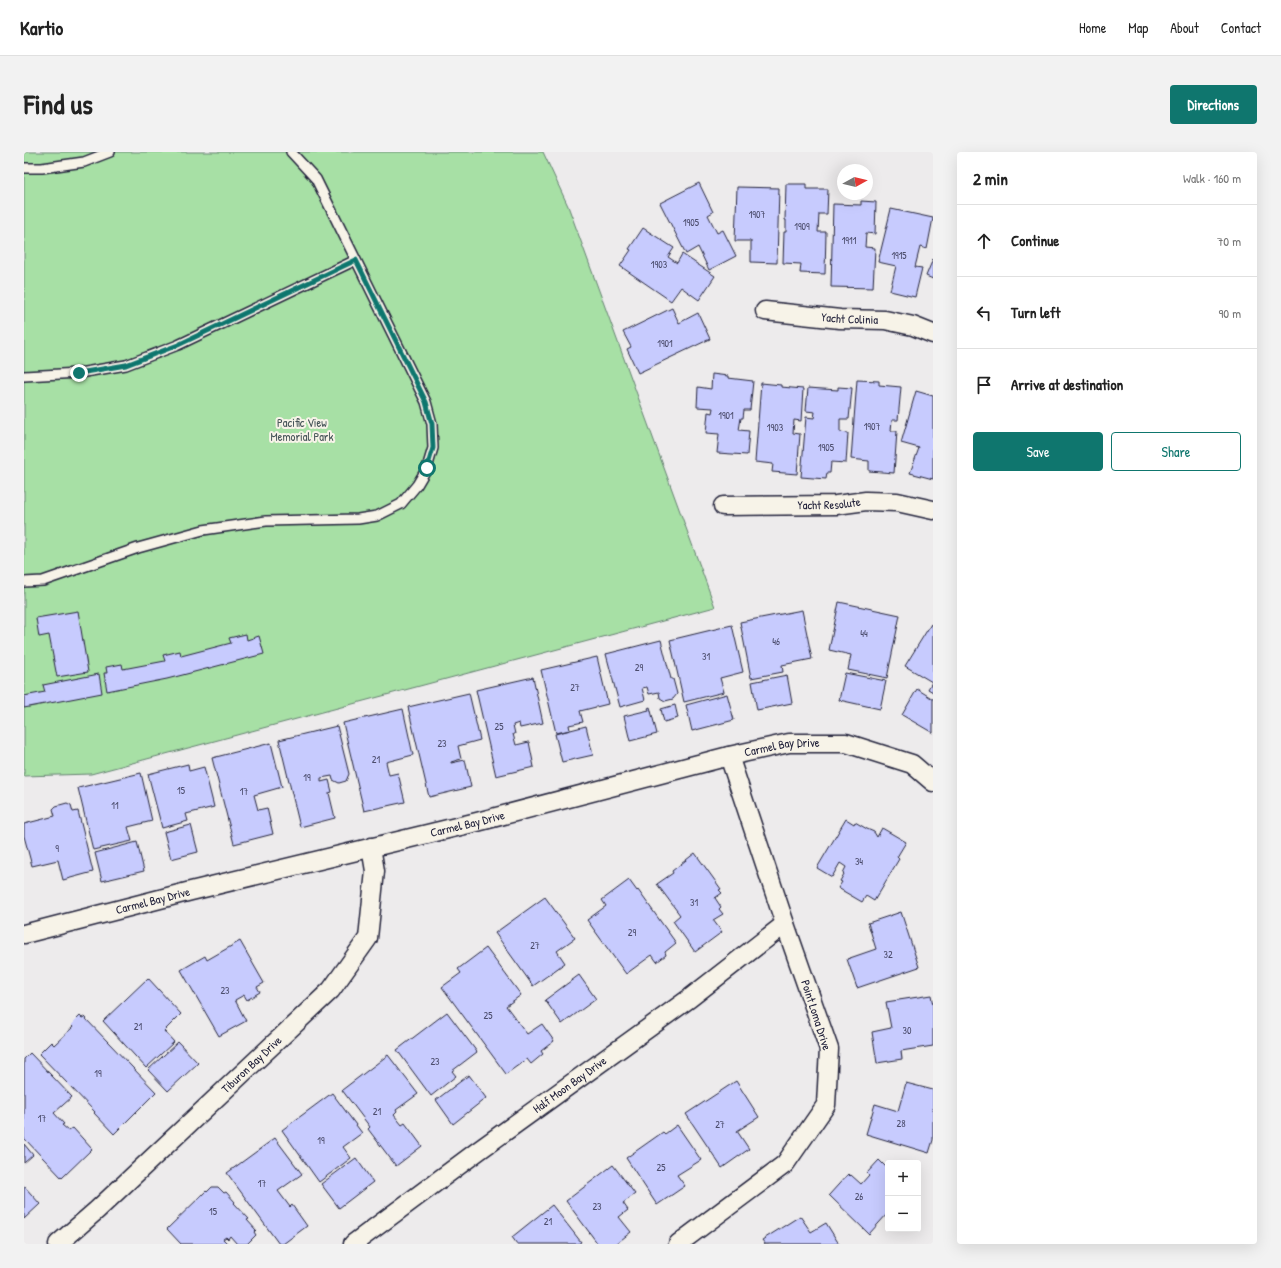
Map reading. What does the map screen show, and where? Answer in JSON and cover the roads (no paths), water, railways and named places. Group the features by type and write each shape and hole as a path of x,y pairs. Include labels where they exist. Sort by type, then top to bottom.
{"street":[{"name":"Yacht Colinia","path":"765,311 840,319 885,320 913,326 933,334"},
{"name":"Yacht Resolute","path":"723,506 836,505 874,501 897,502 933,510"},
{"name":"Carmel Bay Drive","path":"24,934 477,822 729,756 789,743 846,743 912,764 933,782"},
{"name":"Point Loma Drive","path":"678,1244 785,1164 826,1105 829,1049 785,924 729,756"},
{"name":"Tiburon Bay Drive","path":"58,1244 97,1210 331,990 368,938 375,871 372,847"},
{"name":"Half Moon Bay Drive","path":"353,1244 478,1151 690,998 785,924"}],"lane":[{"path":"24,168 42,168 84,162 110,152"},
{"path":"24,582 43,581 138,548 203,530 266,521 358,519 377,516 401,504 417,485 427,468 433,448 432,424 426,402 316,179 291,152"},
{"path":"24,376 79,373 126,365 178,345 356,260"}],"park label":[{"name":"Pacific View Memorial Park","path":"302,430"}]}
